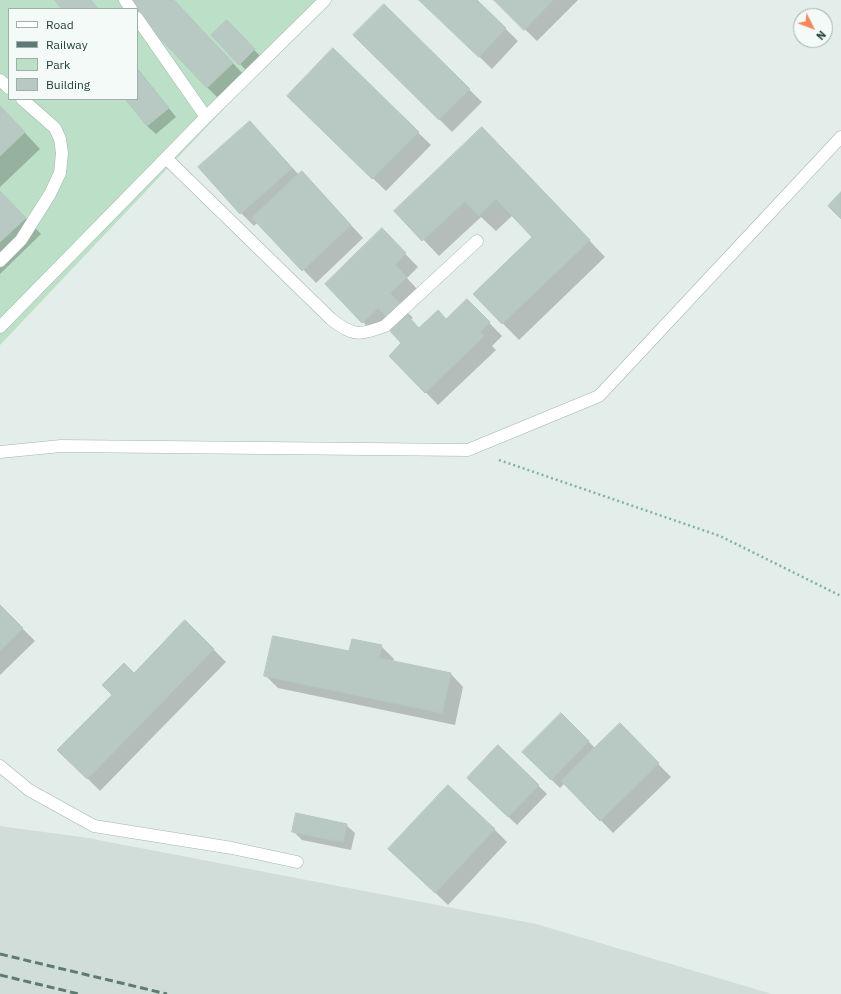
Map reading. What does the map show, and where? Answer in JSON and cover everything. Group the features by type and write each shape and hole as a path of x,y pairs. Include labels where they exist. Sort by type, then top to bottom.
{"street":[{"path":"0,327 206,117 325,0"},
{"path":"138,19 206,117"},
{"path":"0,80 8,87"},
{"path":"0,261 21,240 50,194 60,173 62,153 60,139 54,128 23,100"},
{"path":"0,452 60,446 468,450 600,396 841,137"},
{"path":"166,158 331,319 343,328 358,333 368,332 385,326 477,241"},
{"path":"0,766 29,790 94,826 232,848 298,862"}],"path":[{"path":"468,450 720,536 841,596"}],"shaded area":[{"path":"0,826 88,838 536,924 772,994 0,994"}],"green space":[{"path":"0,0 327,0 0,345"}],"building":[{"path":"55,0 91,0 97,8 61,8"},
{"path":"133,0 174,0 233,63 207,88 138,15 138,8 131,8 128,5"},
{"path":"419,0 477,0 506,28 479,57"},
{"path":"494,0 553,0 524,30"},
{"path":"384,4 470,89 439,120 353,35"},
{"path":"227,20 255,49 239,65 211,35"},
{"path":"333,48 419,132 372,179 287,96"},
{"path":"138,70 169,108 147,126 126,100 138,100"},
{"path":"0,106 25,132 0,156"},
{"path":"250,121 292,168 240,214 198,167"},
{"path":"482,127 590,240 502,324 473,294 532,237 496,199 479,216 465,201 422,241 394,211"},
{"path":"302,171 351,225 302,271 252,218"},
{"path":"0,191 26,218 0,242"},
{"path":"841,192 841,219 828,206"},
{"path":"382,228 406,253 395,265 407,277 390,293 401,305 387,317 378,308 362,323 325,284"},
{"path":"467,299 490,322 480,332 484,336 425,393 389,356 401,343 390,331 407,315 419,328 438,310 446,319"},
{"path":"0,605 23,628 0,651"},
{"path":"185,620 214,649 87,779 57,750 112,695 102,685 124,663 134,673"},
{"path":"273,636 349,651 352,639 382,645 379,658 451,673 442,713 264,676"},
{"path":"561,713 589,741 551,780 522,752"},
{"path":"620,723 659,763 600,821 561,781"},
{"path":"498,745 539,785 508,817 467,778"},
{"path":"448,785 495,829 435,893 388,849"},
{"path":"296,813 347,824 343,842 292,832"}],"railway":[{"path":"0,954 167,994"},
{"path":"0,975 79,994"}]}
